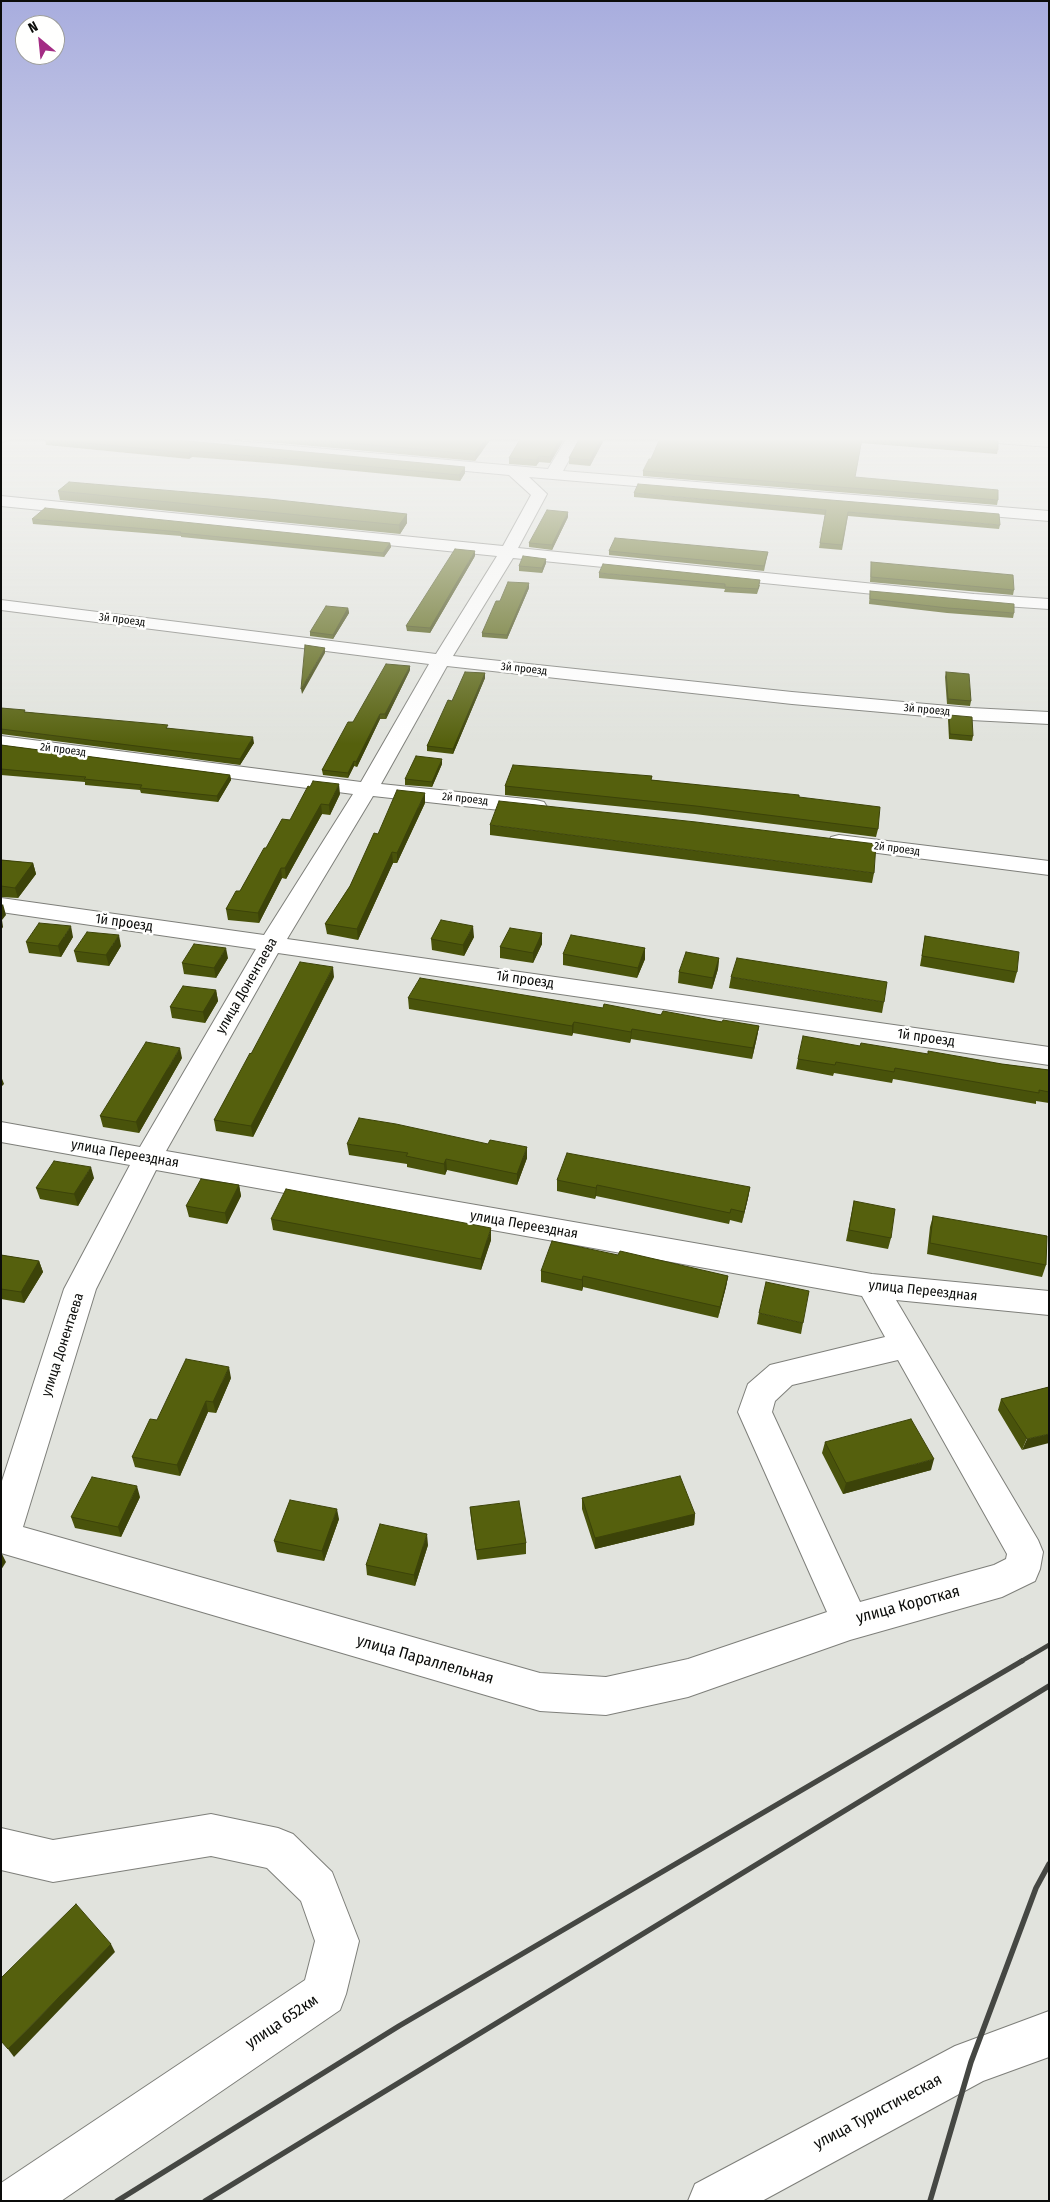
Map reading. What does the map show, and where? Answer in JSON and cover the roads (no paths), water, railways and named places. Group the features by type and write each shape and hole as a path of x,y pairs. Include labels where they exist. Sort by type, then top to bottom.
{"street":[{"path":"376,539 974,600 1049,604"},
{"name":"улица Донентаева","path":"2,1537 80,1290 148,1158 271,944 368,789 441,660 515,539"},
{"name":"3й проезд","path":"1,605 441,660 792,698 971,714 1049,718"},
{"name":"2й проезд","path":"1,742 368,789 556,809"},
{"name":"2й проезд","path":"823,840 1049,868"},
{"name":"1й проезд","path":"1,905 1049,1056"},
{"name":"улица Переездная","path":"1,1132 872,1286 1049,1303"},
{"name":"улица Короткая","path":"872,1286 906,1345 1025,1552 1022,1569 1002,1580 850,1622 755,1412 760,1394 782,1374 906,1345"},
{"name":"улица Параллельная","path":"2,1537 540,1692 606,1696 688,1678 850,1622"},
{"name":"улица 652км","path":"1,1849 53,1861 211,1836 278,1849 317,1887 337,1941 324,1994 18,2201"},
{"name":"улица Туристическая","path":"712,2201 971,2062 1049,2034"}],"railway":[{"path":"1020,1662 1049,1645"},
{"path":"117,2201 399,2026 1022,1661"},
{"path":"205,2201 1049,1686"},
{"path":"930,2201 971,2062 1036,1888 1049,1864"}]}
